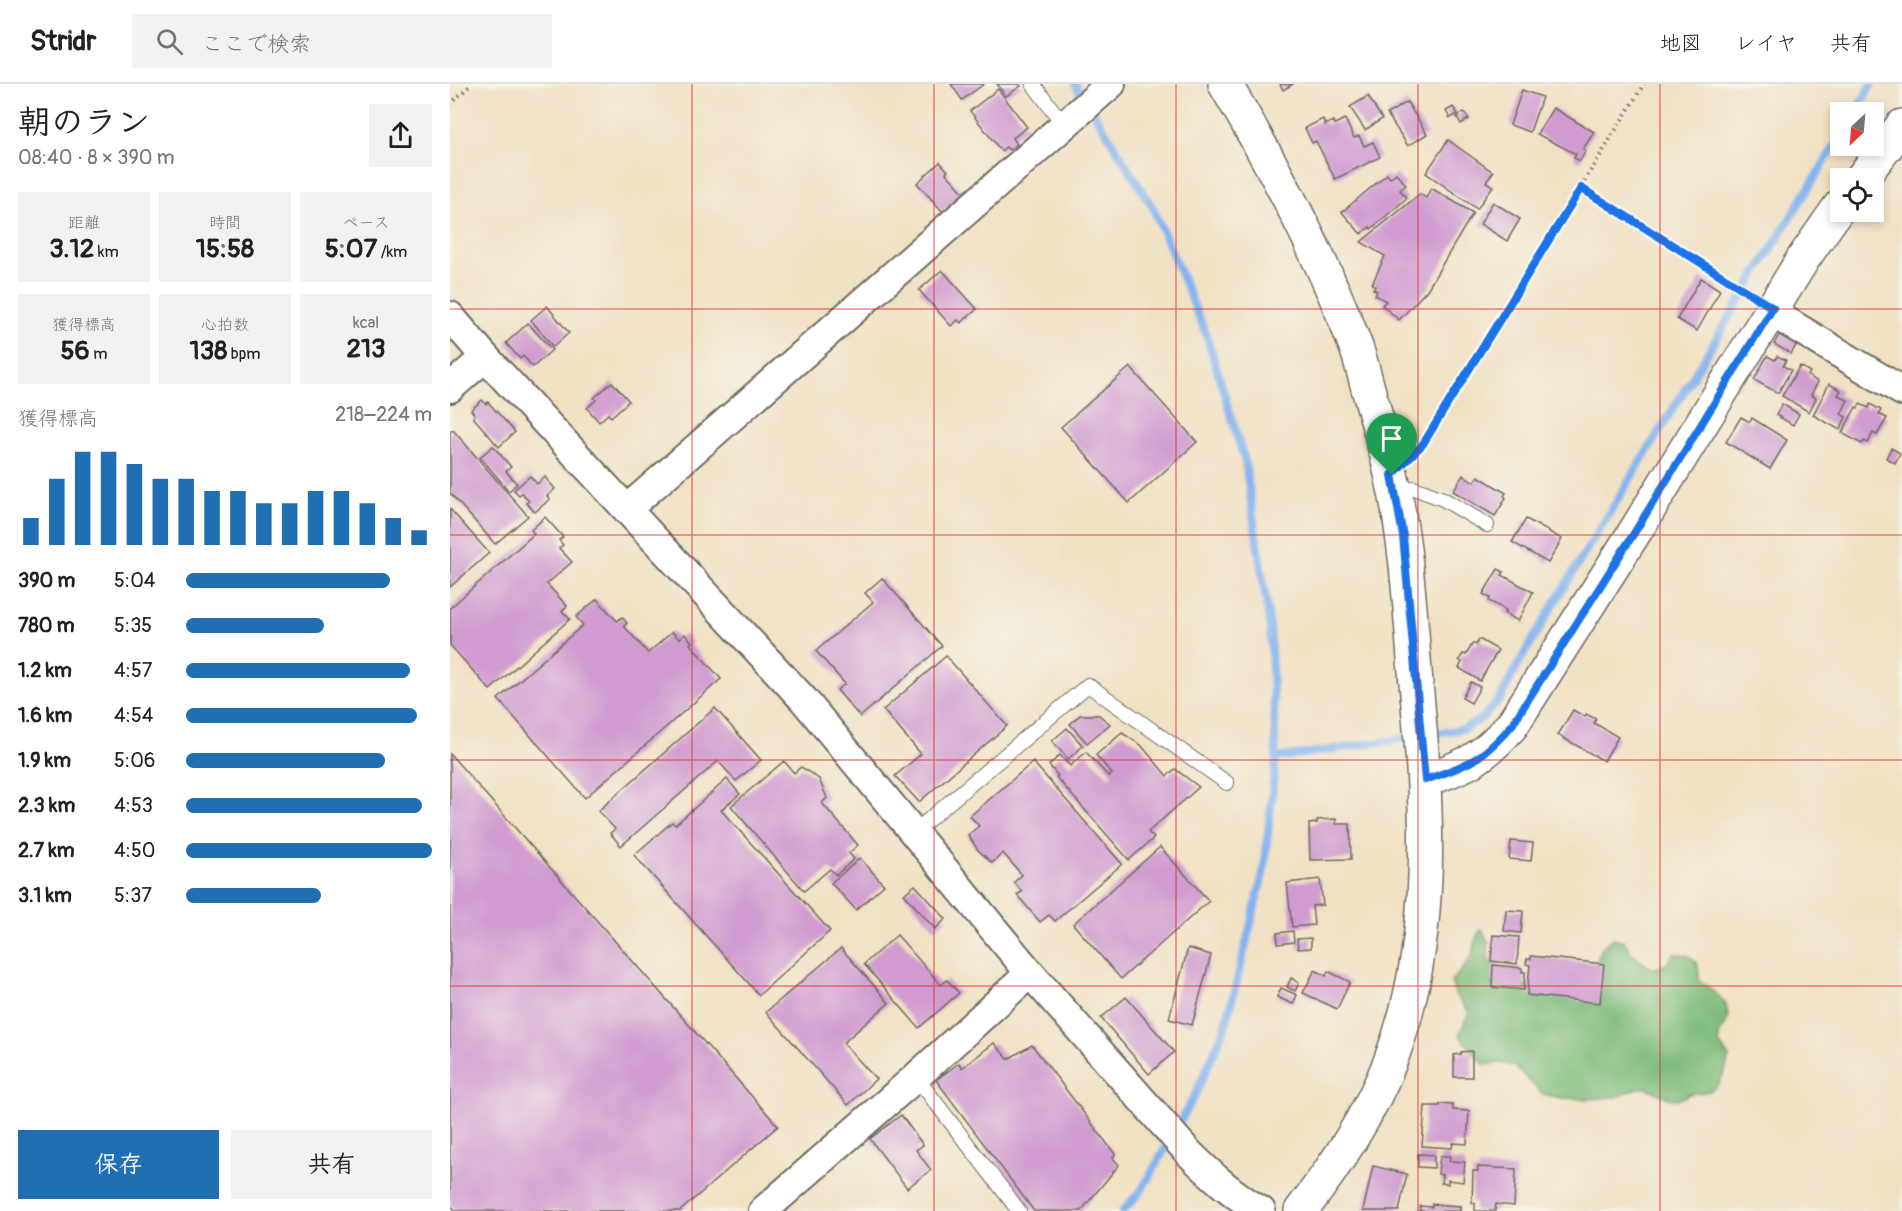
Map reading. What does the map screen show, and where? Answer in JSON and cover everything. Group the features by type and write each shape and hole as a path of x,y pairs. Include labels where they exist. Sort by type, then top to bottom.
{"street":[{"path":"627,510 1111,84"},
{"path":"1225,84 1267,155 1317,254 1357,350 1393,483 1403,536 1425,780 1426,884 1415,977 1404,1023 1389,1065 1366,1113 1333,1169 1301,1211"},
{"path":"1870,168 1902,126"},
{"path":"1425,780 1474,761 1493,747 1512,725 1636,530 1803,259 1830,220"},
{"path":"1772,310 1902,391"},
{"path":"450,316 485,357 804,700 1030,973 1188,1152 1215,1179 1243,1201 1261,1211"},
{"path":"450,388 485,357"},
{"path":"763,1211 1030,973"}],"lane":[{"path":"1033,84 1064,124"},
{"path":"1393,483 1443,499 1487,525"},
{"path":"913,833 1088,684 1227,783"},
{"path":"916,1077 1019,1211"}],"path":[{"path":"450,104 472,84"},
{"path":"1393,483 1423,444 1644,84"},
{"path":"1581,188 1772,310"}],"green space":[{"path":"1482,929 1488,942 1488,961 1512,971 1521,983 1540,992 1596,975 1602,949 1613,938 1624,941 1633,955 1653,969 1667,964 1673,954 1685,955 1694,959 1698,967 1699,980 1720,997 1727,1010 1728,1017 1719,1034 1719,1044 1729,1057 1718,1085 1710,1091 1689,1094 1678,1100 1647,1088 1638,1088 1616,1097 1562,1098 1542,1094 1514,1066 1499,1063 1485,1065 1459,1035 1469,1012 1455,994 1451,982 1470,959 1477,936"}],"building":[{"path":"951,84 984,84 962,100"},
{"path":"997,84 1019,84 1021,86 1006,96"},
{"path":"1280,84 1293,84 1283,90"},
{"path":"998,89 1027,127 1013,138 1017,144 1009,150 1006,147 1001,151 970,111"},
{"path":"1522,90 1542,97 1530,132 1510,125"},
{"path":"1368,96 1382,119 1365,130 1350,107"},
{"path":"1407,102 1427,134 1408,146 1387,114"},
{"path":"1453,107 1458,114 1450,118 1446,111"},
{"path":"1553,108 1594,132 1583,149 1586,150 1580,161 1574,158 1576,154 1537,134"},
{"path":"1464,112 1469,119 1461,124 1457,117"},
{"path":"1323,119 1325,125 1333,121 1335,124 1345,119 1354,138 1359,136 1364,146 1373,142 1380,157 1335,179 1316,141 1312,143 1305,128"},
{"path":"1448,140 1493,172 1486,182 1493,186 1477,209 1426,173"},
{"path":"940,162 948,171 946,173 964,193 943,212 917,183"},
{"path":"1396,173 1406,185 1400,190 1407,198 1371,229 1370,227 1361,234 1342,212 1387,174 1390,178"},
{"path":"1431,188 1473,213 1427,290 1399,320 1382,305 1386,301 1375,295 1377,291 1373,289 1375,286 1372,284 1385,256 1361,242 1420,194 1426,198"},
{"path":"1493,202 1520,219 1507,241 1480,224"},
{"path":"942,270 977,309 961,323 958,320 951,326 919,290"},
{"path":"1701,278 1720,290 1697,331 1677,319"},
{"path":"547,306 569,333 553,347 531,320"},
{"path":"528,323 552,350 533,367 523,356 520,359 506,343"},
{"path":"1782,330 1799,340 1791,354 1774,344"},
{"path":"1767,356 1775,360 1777,356 1786,360 1783,366 1791,370 1778,393 1754,380"},
{"path":"1800,366 1810,372 1808,376 1818,382 1811,395 1816,398 1809,412 1782,396"},
{"path":"1130,367 1197,442 1129,503 1061,427"},
{"path":"612,382 629,401 611,417 608,414 599,422 587,408 596,400 594,398"},
{"path":"1829,384 1841,390 1838,395 1848,400 1841,414 1846,417 1840,430 1813,415"},
{"path":"482,400 486,404 488,402 515,432 499,447 473,417 475,415 471,410"},
{"path":"1782,404 1799,414 1793,425 1776,415"},
{"path":"1860,404 1869,408 1870,404 1881,410 1879,414 1887,418 1877,435 1873,433 1868,443 1864,441 1862,444 1842,433 1856,407 1858,408"},
{"path":"1741,417 1750,422 1752,418 1787,440 1770,469 1726,442"},
{"path":"453,430 528,516 495,544 450,493 450,432"},
{"path":"493,446 511,467 506,471 517,484 509,491 480,457"},
{"path":"1891,448 1900,453 1895,463 1886,458"},
{"path":"1463,475 1474,482 1478,476 1506,493 1504,496 1506,498 1495,516 1453,491"},
{"path":"530,476 537,484 545,477 555,489 547,496 550,499 535,512 526,503 529,501 522,493 519,495 514,490"},
{"path":"450,509 489,553 450,587"},
{"path":"545,517 563,537 559,540 563,545 559,548 572,562 547,584 567,606 562,611 570,619 490,690 450,645 450,608 534,534 531,530"},
{"path":"1526,519 1562,539 1548,563 1512,542"},
{"path":"1498,569 1504,572 1502,575 1533,592 1518,621 1504,613 1506,610 1489,601 1490,598 1483,594"},
{"path":"882,578 942,646 860,717 837,690 845,684 816,651 873,602 865,593"},
{"path":"597,599 617,621 622,617 627,623 624,626 648,653 672,632 679,639 685,634 692,642 690,644 721,679 585,798 498,699 583,625 576,617"},
{"path":"1479,639 1498,650 1480,681 1459,668 1462,662 1459,660 1463,654 1466,655 1473,643 1476,645"},
{"path":"946,656 1007,726 919,802 895,776 921,754 883,710"},
{"path":"1471,682 1480,687 1471,703 1462,698"},
{"path":"715,708 761,760 736,781 718,761 621,846 610,833 615,829 598,811"},
{"path":"1573,710 1585,717 1586,714 1596,719 1594,723 1618,737 1604,761 1558,735"},
{"path":"1080,715 1099,715 1110,724 1087,743 1070,724"},
{"path":"1067,728 1083,746 1068,759 1052,741"},
{"path":"1122,733 1141,745 1167,776 1175,769 1199,787 1148,832 1154,838 1129,860 1056,777 1058,776 1049,765 1060,755 1070,766 1086,752 1109,777 1112,774 1096,755"},
{"path":"450,754 778,1126 680,1211 456,1211 450,1205"},
{"path":"784,761 794,773 801,767 819,779 827,798 822,803 858,845 849,853 854,859 836,875 830,869 804,891 731,806"},
{"path":"1033,762 1122,864 1055,921 1049,915 1040,922 1017,895 1022,892 1014,882 1022,875 1003,853 992,863 977,849 968,835 979,826 970,816"},
{"path":"727,779 740,794 721,810 830,931 759,995 634,855 672,822 675,825"},
{"path":"1336,819 1336,824 1350,824 1351,859 1310,860 1309,824 1317,823 1317,820"},
{"path":"1511,841 1533,843 1531,861 1509,859"},
{"path":"1160,847 1209,901 1121,979 1073,924"},
{"path":"860,858 884,885 856,910 831,883"},
{"path":"1320,879 1323,905 1312,906 1314,925 1292,927 1287,883"},
{"path":"915,885 946,919 935,929 904,894"},
{"path":"1506,910 1523,911 1521,933 1504,931"},
{"path":"1293,931 1294,942 1278,944 1277,933"},
{"path":"897,935 941,985 947,980 959,993 919,1028 864,964"},
{"path":"1493,935 1519,937 1517,964 1491,961"},
{"path":"1311,938 1311,948 1298,949 1297,939"},
{"path":"841,948 889,1003 843,1043 876,1079 848,1105 766,1012"},
{"path":"1188,948 1211,955 1192,1025 1169,1019"},
{"path":"1531,956 1604,964 1600,1003 1527,995 1530,965 1526,964 1527,959 1531,959"},
{"path":"1493,965 1522,968 1522,972 1525,972 1524,990 1492,987"},
{"path":"1315,970 1326,976 1328,971 1350,982 1337,1009 1303,993"},
{"path":"1291,978 1299,983 1295,991 1287,987"},
{"path":"1281,988 1297,995 1293,1004 1277,997"},
{"path":"1126,997 1174,1052 1149,1074 1101,1018"},
{"path":"994,1043 1008,1059 1032,1045 1115,1154 1113,1158 1119,1165 1081,1211 1034,1211 936,1080 959,1063 962,1068"},
{"path":"1472,1051 1472,1077 1454,1077 1454,1055"},
{"path":"1440,1104 1453,1105 1453,1110 1469,1111 1467,1144 1453,1143 1452,1148 1422,1146 1425,1106 1440,1106"},
{"path":"901,1115 923,1145 916,1150 931,1170 907,1188 870,1139"},
{"path":"1418,1154 1434,1155 1434,1168 1418,1167"},
{"path":"1440,1156 1450,1156 1449,1161 1465,1162 1463,1182 1448,1180 1448,1184 1441,1183 1442,1175 1438,1174"},
{"path":"1373,1166 1407,1174 1399,1211 1363,1211"},
{"path":"1478,1167 1516,1169 1514,1206 1496,1204 1495,1211 1475,1211 1475,1203 1472,1203 1473,1171 1478,1171"},
{"path":"1432,1204 1460,1206 1460,1211 1420,1211 1420,1206 1432,1207"}],"waterway":[{"path":"1075,84 1085,99"},
{"path":"1861,102 1872,84"},
{"path":"1091,108 1153,208 1206,334 1245,462 1270,627 1276,758 1264,870 1226,1025 1197,1091 1176,1129"},
{"path":"1429,734 1464,729 1482,718 1500,699 1520,661 1589,546 1830,153"},
{"path":"1276,758 1414,737"},
{"path":"1123,1211 1141,1191 1170,1140"}],"route":[{"path":"1581,188 1773,308 1512,725 1493,747 1474,761 1425,780 1403,536 1392,475 1423,444 1581,188"}]}
